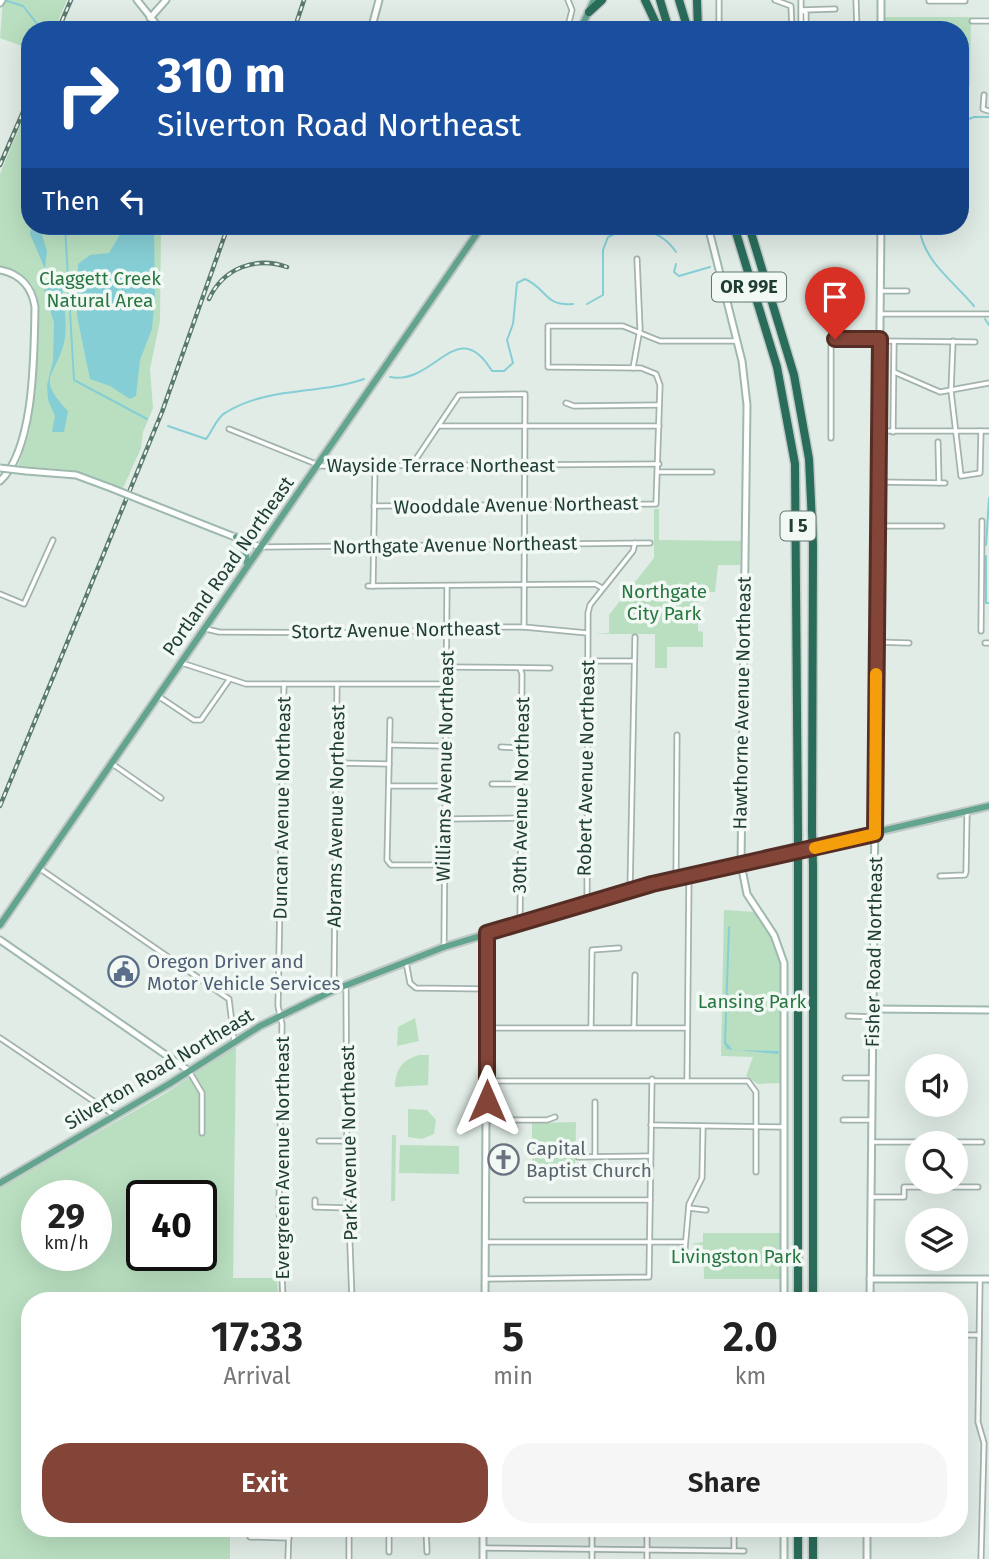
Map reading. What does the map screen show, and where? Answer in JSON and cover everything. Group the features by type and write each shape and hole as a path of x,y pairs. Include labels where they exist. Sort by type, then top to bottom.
{"highway":[{"path":"589,12 601,0"},
{"path":"645,0 655,21"},
{"path":"662,0 668,21"},
{"path":"679,0 685,21"},
{"path":"697,0 698,21"},
{"name":"OR 99E","path":"732,235 771,347"},
{"name":"I 5","path":"737,235 771,347 790,427 797,494 798,1292"},
{"name":"I 5","path":"752,235 794,374 809,459 813,521 813,1292"},
{"path":"798,1537 798,1559"},
{"path":"813,1537 813,1559"}],"main road":[{"path":"585,21 594,0"},
{"name":"Portland Road Northeast","path":"0,925 476,235"},
{"path":"236,537 246,549 247,566"},
{"name":"Silverton Road Northeast","path":"0,1183 189,1071 234,1040 334,990 444,947 676,878 988,809"}],"street":[{"path":"137,0 153,21"},
{"path":"150,18 166,0"},
{"path":"373,21 379,0"},
{"path":"568,0 571,5 568,21"},
{"path":"719,0 719,21"},
{"path":"775,0 791,6 792,21"},
{"path":"801,0 801,21"},
{"path":"856,0 857,21"},
{"path":"881,0 881,21"},
{"path":"929,1 965,1"},
{"path":"802,10 835,9"},
{"path":"802,10 806,13 806,21"},
{"path":"972,21 989,21"},
{"path":"984,95 983,109 989,111"},
{"name":"Hawthorne Avenue Northeast","path":"710,235 746,387 741,864 747,894 774,935 783,957 784,1292"},
{"name":"Fisher Road Northeast","path":"870,1292 881,235"},
{"path":"633,368 640,333 638,260"},
{"path":"0,270 24,282 31,292 35,307 26,435 17,460 0,481"},
{"path":"880,291 907,291"},
{"path":"880,314 989,314"},
{"path":"712,472 659,472 660,385 656,374 633,368 548,367 548,326 618,326 660,341 737,341"},
{"path":"831,438 831,342 838,339 975,342"},
{"path":"953,341 951,391 957,430 958,472 961,476 977,476 980,473 981,431"},
{"path":"893,432 894,342"},
{"path":"894,372 928,388 951,391 989,383"},
{"path":"414,466 459,395 525,394 524,627"},
{"path":"566,403 574,406 659,405"},
{"path":"439,426 659,426"},
{"name":"Wayside Terrace Northeast","path":"229,429 316,466 659,464"},
{"path":"878,431 989,431"},
{"path":"938,442 939,483"},
{"path":"373,586 375,466"},
{"path":"0,468 76,475 260,547"},
{"name":"Wooddale Avenue Northeast","path":"374,506 657,503 659,472"},
{"path":"878,482 945,483"},
{"path":"981,631 982,521"},
{"path":"878,526 942,526"},
{"path":"0,594 24,604 53,540"},
{"name":"Robert Avenue Northeast","path":"587,904 589,609 633,551 635,543"},
{"name":"Northgate Avenue Northeast","path":"260,547 650,543"},
{"path":"982,551 989,551"},
{"path":"368,586 597,584 603,588"},
{"name":"Williams Avenue Northeast","path":"444,947 447,586"},
{"name":"Stortz Avenue Northeast","path":"204,628 219,632 397,633 447,627 524,627 587,633"},
{"path":"630,890 635,637"},
{"path":"876,642 909,643"},
{"path":"587,661 633,661"},
{"path":"181,662 246,684 446,684"},
{"path":"446,667 550,668"},
{"name":"30th Avenue Northeast","path":"520,668 523,674 520,923"},
{"path":"158,696 194,720 201,720 229,680"},
{"name":"Duncan Avenue Northeast","path":"280,1016 284,684"},
{"name":"Abrams Avenue Northeast","path":"334,990 337,684"},
{"path":"390,720 388,863 444,865"},
{"path":"676,878 677,735"},
{"path":"390,746 445,746"},
{"path":"501,747 522,748"},
{"path":"111,763 161,798"},
{"path":"337,763 389,764"},
{"path":"492,784 521,784"},
{"path":"389,786 445,786"},
{"path":"940,876 965,875 967,814"},
{"path":"444,818 520,818"},
{"path":"39,869 229,999 234,1040"},
{"path":"687,1079 689,875"},
{"path":"485,1292 487,933"},
{"path":"0,940 189,1071 202,1093 202,1133"},
{"path":"591,1027 592,950 619,948"},
{"path":"405,962 410,983 416,988 488,989"},
{"path":"634,1027 635,975"},
{"name":"Park Avenue Northeast","path":"346,985 352,1292"},
{"path":"873,1009 989,1010"},
{"name":"Evergreen Avenue Northeast","path":"280,1016 279,1220 283,1292"},
{"path":"848,1016 873,1017"},
{"path":"488,1028 687,1028"},
{"path":"0,1038 114,1115"},
{"path":"845,1077 872,1078"},
{"path":"485,1279 649,1277 652,1079"},
{"path":"487,1081 746,1081 752,1084 756,1091 756,1172"},
{"path":"595,1102 595,1156"},
{"path":"487,1120 547,1120 555,1117"},
{"path":"843,1120 872,1120"},
{"path":"651,1125 784,1128"},
{"path":"684,1259 689,1208 702,1178 703,1127"},
{"path":"319,1141 347,1141"},
{"path":"871,1142 982,1142"},
{"path":"578,1157 650,1156"},
{"path":"871,1197 904,1197 904,1187 978,1187"},
{"path":"315,1200 315,1208 349,1208"},
{"path":"526,1200 650,1200"},
{"path":"689,1208 706,1210"},
{"path":"486,1242 685,1242"},
{"path":"870,1279 989,1279"},
{"path":"980,1279 978,1422 986,1453 981,1559"},
{"path":"968,1335 979,1335"},
{"path":"250,1537 289,1538 288,1559"},
{"path":"349,1537 349,1559"},
{"path":"389,1537 389,1552"},
{"path":"426,1537 427,1552"},
{"path":"483,1537 483,1559"},
{"path":"592,1537 592,1559"},
{"path":"647,1537 647,1559"},
{"path":"734,1537 734,1550"},
{"path":"784,1537 784,1559"},
{"path":"867,1537 867,1559"},
{"path":"483,1548 744,1551"}],"green space":[{"path":"3,0 67,0 58,21 21,21 21,46 0,38"},
{"path":"884,17 971,17 970,87 969,21 884,21"},
{"name":"Claggett Creek Natural Area","path":"21,124 21,235 161,235 160,321 150,369 153,408 143,432 141,448 123,488 70,470 18,466 30,430 39,305 32,285 23,276 0,266 0,174"},
{"name":"Northgate City Park","path":"654,509 659,509 659,540 741,541 740,565 718,565 715,592 698,592 698,631 703,632 703,647 667,647 667,668 655,668 655,634 594,634 609,633 609,615 654,558"},
{"name":"Lansing Park","path":"724,910 755,912 770,931 780,952 781,1083 758,1084 746,1076 753,1057 721,1056"},
{"path":"415,1018 419,1041 397,1046 398,1027"},
{"path":"236,1046 233,1278 277,1278 278,1292 21,1292 21,1537 230,1537 230,1559 0,1559 0,1188 166,1093"},
{"path":"420,1055 429,1055 428,1085 395,1087 401,1066"},
{"path":"408,1109 427,1110 436,1120 434,1134 422,1139 408,1137"},
{"path":"576,1122 575,1176 532,1176 532,1123"},
{"path":"392,1135 396,1135 395,1201 391,1201"},
{"path":"400,1145 459,1146 459,1174 399,1173"},
{"name":"Livingston Park","path":"703,1233 781,1233 782,1279 704,1279 703,1245 690,1244 703,1242"}],"water":[{"path":"30,235 42,235 47,251 45,269"},
{"path":"120,235 154,235 155,297 152,329 140,360 136,396 130,399 110,386 90,379 77,316 78,264 90,255 109,253"},
{"path":"54,285 62,287 66,329 50,384 58,400 68,411 64,432 52,432 55,416 48,400 47,385 53,361 54,323 44,290"},
{"path":"730,926 726,1042 733,1050 727,1049 724,1043"},
{"path":"738,1050 779,1051 778,1054"}],"waterway":[{"path":"4,0 23,6 35,21"},
{"path":"969,119 989,117"},
{"path":"66,235 74,380 147,419"},
{"path":"587,304 603,295 603,250 608,237 612,235"},
{"path":"656,235 670,244 676,252"},
{"path":"921,235 934,263 974,306"},
{"path":"676,264 674,272 679,276 710,267"},
{"path":"390,377 406,377 420,372 456,350 468,349 479,355 492,371 504,371 513,363 507,340 513,324 517,283 525,279 551,300 573,304"},
{"path":"985,319 989,325"},
{"path":"168,426 206,439 222,415 241,404 364,379"},
{"path":"986,545 989,498"},
{"path":"986,556 986,603 989,603"}],"railway":[{"path":"62,21 71,0"},
{"path":"297,21 304,0"},
{"path":"0,165 21,117"},
{"path":"0,806 162,412 225,235"},
{"path":"209,299 223,279 242,267 264,263 287,267"}],"slow traffic":[{"path":"815,848 875,834 876,674"}],"place":[{"name":"Oregon Driver and Motor Vehicle Services","path":"124,972"},
{"name":"Capital Baptist Church","path":"503,1159"}],"route":[{"path":"487,1101 487,933 652,884 875,834 880,339 835,339"}]}
